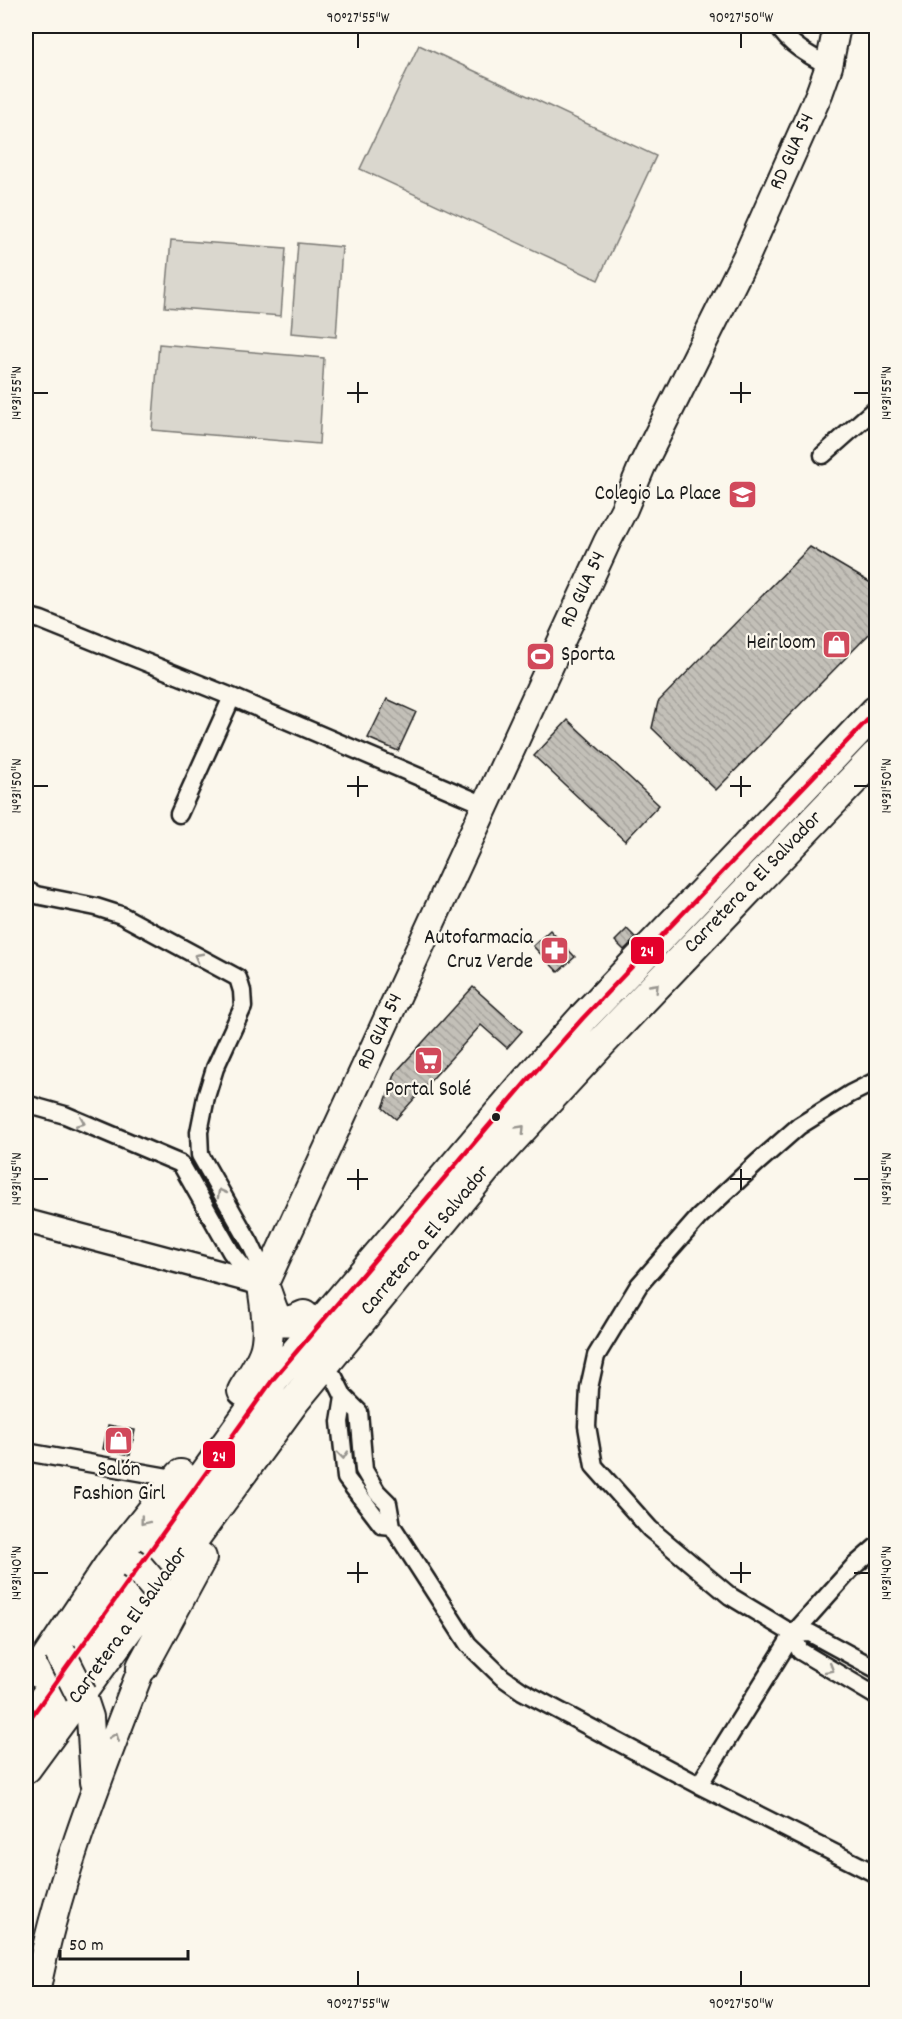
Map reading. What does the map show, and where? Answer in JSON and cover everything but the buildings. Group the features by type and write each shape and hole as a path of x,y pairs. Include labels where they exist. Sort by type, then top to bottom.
{"highway":[{"name":"Carretera a El Salvador","path":"26,1724 274,1378 583,1018 876,711"},
{"name":"Carretera a El Salvador","path":"26,1768 295,1400 492,1161 608,1036 876,756"},
{"path":"26,1692 243,1391 304,1316 403,1202 492,1107 526,1082"},
{"path":"142,1667 201,1558 266,1465 339,1387 467,1221 492,1161"},
{"path":"263,1284 275,1315 281,1321 289,1323 304,1316"},
{"path":"243,1391 264,1354 266,1346 263,1284"},
{"path":"26,1781 83,1698 158,1599 201,1558"},
{"path":"121,1563 140,1569 158,1599 142,1667"},
{"path":"59,1648 83,1698"}],"main road":[{"name":"RD GUA 54","path":"263,1284 642,466 748,253 819,94 829,66 837,26"},
{"path":"36,1994 62,1893 94,1792 142,1667"},
{"path":"83,1698 90,1717 94,1792"}],"street":[{"path":"778,26 784,36 810,56 829,66"},
{"path":"823,455 876,408"},
{"path":"26,616 232,697 485,805"},
{"path":"179,814 232,697"},
{"path":"26,890 36,895 96,907 121,915 238,978 243,1007 215,1068 206,1096 199,1132 200,1155 258,1260 263,1284"},
{"path":"876,1081 850,1094 799,1126 699,1217 639,1285 596,1356 589,1388 587,1426 594,1466 650,1529 676,1551 730,1596 793,1634 810,1633 876,1669"},
{"path":"26,1104 65,1115 181,1164 231,1252 243,1267 263,1284"},
{"path":"181,1164 200,1155"},
{"path":"26,1221 263,1284"},
{"path":"339,1387 346,1478 381,1525 392,1526 468,1644 502,1677 522,1691 699,1785 876,1874"},
{"path":"26,1452 178,1479"},
{"path":"699,1785 793,1634 853,1567 876,1546"},
{"path":"793,1634 800,1651 876,1696"}],"shaded area":[{"path":"419,45 656,156 598,280 360,169"},
{"path":"171,240 286,248 281,316 165,307"},
{"path":"298,243 342,247 336,337 291,333"},
{"path":"159,344 324,358 319,444 152,430"}],"transit line":[{"name":"24","path":"26,1724 274,1378 583,1018 876,711"}],"place":[{"name":"Colegio La Place","path":"742,495"},
{"name":"Heirloom","path":"837,644"},
{"name":"Sporta","path":"540,656"},
{"name":"Autofarmacia Cruz Verde","path":"554,951"},
{"name":"Portal Solé","path":"428,1060"},
{"name":"Salón Fashion Girl","path":"119,1440"}]}
